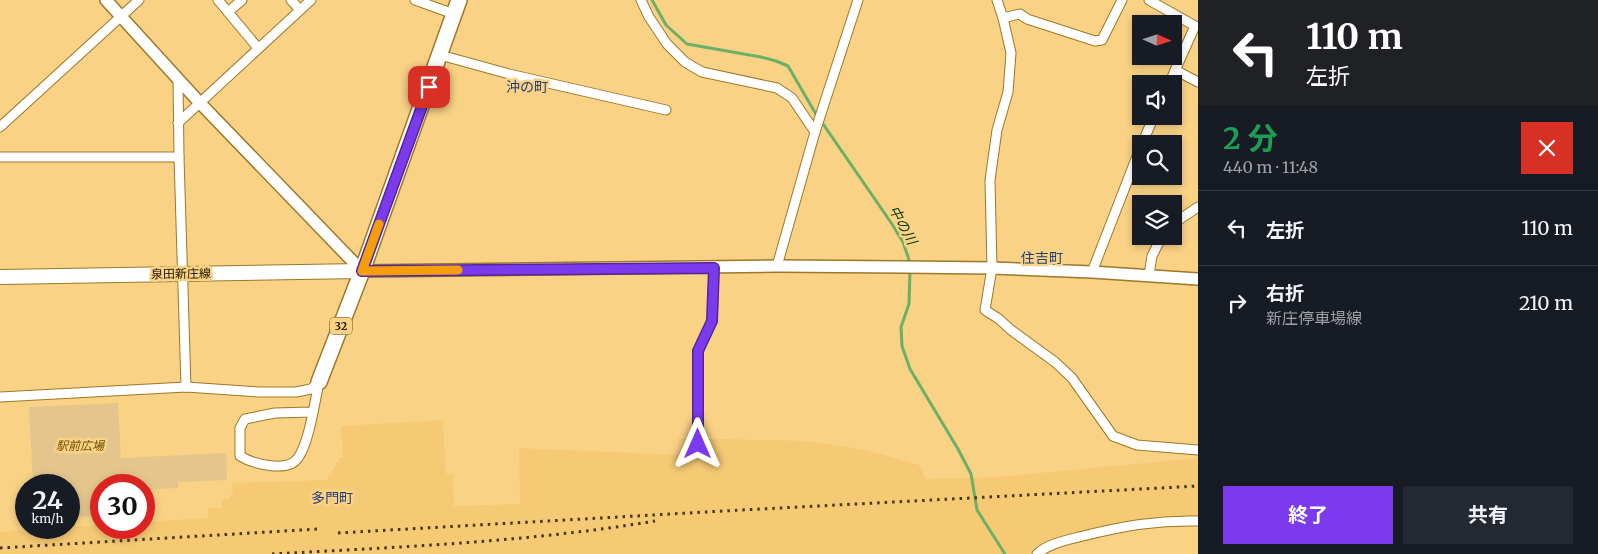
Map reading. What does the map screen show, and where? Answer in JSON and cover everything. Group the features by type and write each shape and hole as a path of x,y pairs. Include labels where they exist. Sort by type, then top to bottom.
{"main road":[{"name":"32","path":"319,382 362,271 457,7"},
{"name":"泉田新庄線","path":"0,277 362,271"}],"street":[{"path":"106,0 199,102 362,271 777,266 903,267 992,268 1198,278"},
{"path":"0,127 139,0"},
{"path":"218,0 258,48"},
{"path":"228,12 242,0"},
{"path":"291,0 300,10"},
{"path":"178,123 311,0"},
{"path":"415,0 457,7"},
{"path":"641,0 649,17 667,44 685,62 702,72 777,88 792,98 816,130"},
{"path":"777,266 816,130 858,0"},
{"path":"997,0 1011,53 1008,92 997,130 990,180 992,268 985,310 1055,362 1072,378 1113,436 1137,446 1198,450"},
{"path":"1003,18 1020,14 1095,42 1102,40 1122,0"},
{"path":"1149,0 1159,2 1195,26 1173,75"},
{"path":"440,55 509,74 666,110"},
{"path":"1175,70 1198,82"},
{"path":"178,78 186,387"},
{"path":"0,157 179,157"},
{"path":"1092,272 1132,170"},
{"path":"1182,218 1198,207"},
{"path":"1149,275 1152,256 1158,245"},
{"path":"698,444 698,351 712,321 714,268"},
{"path":"0,396 186,387 259,392 296,392 311,389 319,382"},
{"path":"312,412 275,413 245,419 240,428 240,456 249,462 280,466 291,464 298,458 312,412 319,382"},
{"path":"1037,554 1064,541 1126,526 1198,521"}],"shaded area":[{"path":"443,420 446,474 453,473 454,506 520,504 519,448 682,455 684,438 808,441 866,450 919,465 926,479 997,477 1198,458 1198,516 1193,518 1124,521 1059,538 1036,548 1029,554 0,554 0,532 15,531 15,539 80,539 80,526 90,526 90,539 155,539 155,521 208,518 208,508 222,508 222,499 230,499 230,495 233,494 232,483 328,480 328,475 331,475 331,471 334,471 336,462 339,462 339,458 343,458 341,426"}],"green space":[{"name":"駅前広場","path":"118,403 121,458 226,453 227,480 178,482 178,488 155,489 155,474 90,474 90,516 80,517 80,474 32,474 29,407"}],"waterway":[{"name":"中の川","path":"652,0 666,25 687,44 761,57 788,66 817,116"},
{"name":"中の川","path":"821,121 892,224 903,242 910,263"},
{"name":"中の川","path":"910,270 909,304 901,327 902,346 910,369 971,474 977,510 1005,554"}],"railway":[{"path":"338,533 1198,486"},
{"path":"272,554 512,539 655,521"},
{"path":"0,548 318,529"}],"slow traffic":[{"path":"379,224 362,271 458,270"}],"district":[{"name":"沖の町","path":"527,87"},
{"name":"住吉町","path":"1042,258"},
{"name":"多門町","path":"332,498"}],"route":[{"path":"429,87 362,271 714,268 712,321 698,351 698,444"}]}
